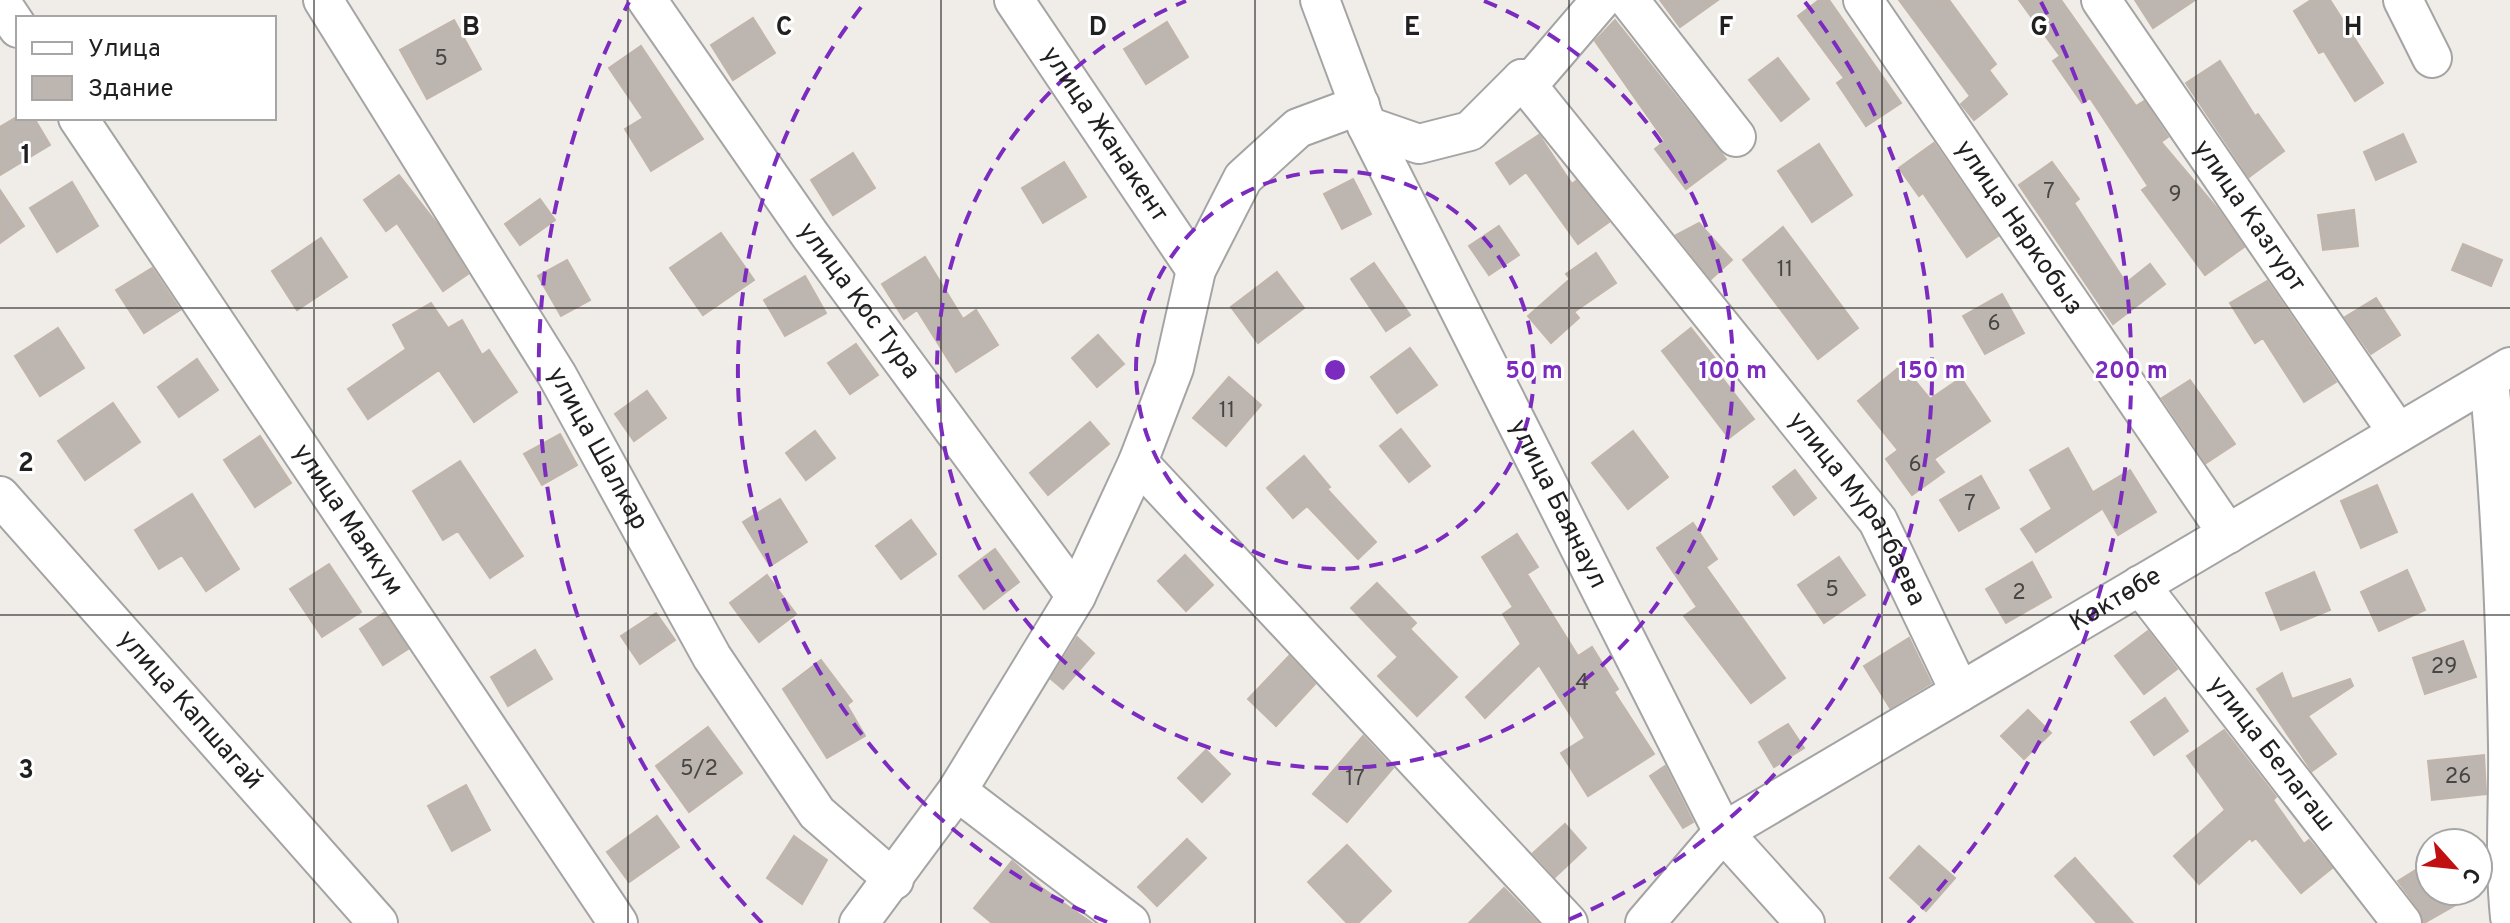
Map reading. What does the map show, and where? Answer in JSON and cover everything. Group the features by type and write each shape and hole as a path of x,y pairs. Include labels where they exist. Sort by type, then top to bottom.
{"street":[{"name":"улица Шалкар","path":"323,0 557,375 712,657 817,813 894,880"},
{"name":"улица Кос Тура","path":"647,0 810,235 1076,596"},
{"name":"улица Жанакент","path":"1014,0 1196,270"},
{"name":"улица Баянаул","path":"1320,0 1364,115 1723,832 1805,923"},
{"path":"859,923 894,880 957,791 1076,596 1138,462 1174,368 1196,270 1243,178 1298,128 1364,115 1419,144 1470,131 1522,79 1529,84 1601,0"},
{"path":"1629,0 1736,137"},
{"name":"улица Наркобыз","path":"1863,0 2228,534"},
{"name":"улица Казгурт","path":"2101,0 2398,433"},
{"path":"2403,0 2432,58"},
{"path":"0,1 16,25"},
{"name":"улица Муратбаева","path":"1522,79 1878,521 1960,692"},
{"name":"улица Маякум","path":"79,120 618,923"},
{"path":"2499,373 2508,748 2505,862 2510,917"},
{"name":"Көктөбе","path":"1645,923 1723,832 2499,373"},
{"path":"1138,462 1568,923"},
{"name":"улица Капшагай","path":"0,496 378,923"},
{"name":"улица Белагаш","path":"2140,585 2402,923"},
{"path":"957,791 1130,923"}],"building":[{"path":"1660,0 1718,0 1680,27"},
{"path":"1819,0 1829,0 1901,103 1866,126 1837,83 1844,78 1798,16"},
{"path":"1899,0 1949,0 1996,64 1989,70 2007,94 1974,120 1961,104 1970,96"},
{"path":"2019,0 2061,0 2136,106 2144,101 2168,137 2161,142 2217,208 2244,247 2205,275 2142,190 2148,186 2090,98 2082,103 2053,61 2060,56"},
{"path":"2135,0 2195,0 2153,28"},
{"path":"2311,0 2330,0 2383,83 2355,101 2324,51 2319,53 2294,11"},
{"path":"753,18 775,53 733,80 711,45"},
{"path":"454,20 481,69 427,99 400,50"},
{"path":"1615,20 1726,159 1686,189 1655,149 1665,141 1595,41"},
{"path":"1167,22 1188,57 1146,84 1124,49"},
{"path":"641,46 703,139 651,171 625,129 643,118 609,68"},
{"path":"1778,58 1809,99 1781,121 1749,80"},
{"path":"2220,61 2255,116 2258,114 2284,151 2249,177 2186,83"},
{"path":"15,118 35,120 50,145 0,175 0,127"},
{"path":"2403,134 2416,162 2376,180 2364,152"},
{"path":"1539,135 1572,184 1576,181 1609,222 1578,244 1526,172 1510,184 1496,163"},
{"path":"1934,143 1998,236 1967,257 1923,193 1919,196 1899,168"},
{"path":"1819,144 1852,195 1812,222 1778,171"},
{"path":"853,153 875,188 833,215 811,180"},
{"path":"1064,162 1086,197 1043,223 1022,188"},
{"path":"2052,162 2079,199 2074,203 2126,283 2150,264 2165,284 2113,324 2019,185"},
{"path":"399,175 438,225 468,274 443,291 397,223 386,231 364,200"},
{"path":"1353,179 1371,214 1342,229 1324,194"},
{"path":"72,182 98,226 57,252 30,208"},
{"path":"0,190 24,226 0,243"},
{"path":"540,199 555,220 520,245 505,224"},
{"path":"2354,210 2358,246 2323,250 2318,215"},
{"path":"1699,223 1732,260 1711,279 1676,235"},
{"path":"1499,226 1519,255 1489,275 1469,246"},
{"path":"1783,227 1858,328 1818,359 1743,260"},
{"path":"721,233 754,280 703,315 670,268"},
{"path":"321,238 347,277 297,310 272,271"},
{"path":"2463,244 2502,260 2491,286 2452,270"},
{"path":"1596,253 1616,283 1574,312 1579,318 1551,343 1528,316 1570,279 1566,274"},
{"path":"925,257 963,319 976,310 998,345 956,372 917,310 904,319 882,284"},
{"path":"567,260 590,300 561,316 538,276"},
{"path":"1374,263 1410,315 1386,331 1351,279"},
{"path":"152,268 180,310 144,333 116,290"},
{"path":"1277,272 1304,308 1258,343 1231,307"},
{"path":"805,276 826,313 785,336 764,300"},
{"path":"2267,281 2336,382 2304,402 2263,338 2255,343 2230,303"},
{"path":"2002,294 2024,333 1985,354 1963,316"},
{"path":"2376,298 2400,335 2371,354 2345,317"},
{"path":"431,303 448,328 462,320 482,355 489,350 517,392 474,422 439,370 368,419 348,389 406,349 393,325"},
{"path":"58,328 84,368 40,396 15,356"},
{"path":"1691,328 1721,366 1716,370 1754,419 1729,438 1662,351"},
{"path":"1098,335 1124,364 1097,387 1072,358"},
{"path":"856,344 878,375 850,394 828,363"},
{"path":"1410,348 1437,385 1397,413 1371,377"},
{"path":"197,359 218,390 179,417 158,387"},
{"path":"1902,365 1930,399 1961,378 1990,421 1934,459 1944,472 1912,495 1886,459 1898,450 1858,401"},
{"path":"1229,377 1261,405 1226,446 1193,418"},
{"path":"2190,380 2235,444 2206,463 2162,398"},
{"path":"647,391 666,418 634,441 615,414"},
{"path":"113,403 140,442 85,480 58,441"},
{"path":"1090,422 1109,444 1048,495 1030,473"},
{"path":"1401,429 1430,466 1409,482 1380,446"},
{"path":"815,431 835,458 806,480 786,453"},
{"path":"1633,431 1668,477 1628,509 1592,463"},
{"path":"560,434 577,465 542,485 524,454"},
{"path":"260,436 291,483 255,507 224,460"},
{"path":"2068,448 2102,509 2036,552 2021,529 2052,509 2030,470"},
{"path":"1304,456 1330,487 1327,489 1376,542 1358,559 1307,506 1293,518 1267,488"},
{"path":"460,461 523,556 490,578 458,531 443,540 413,491"},
{"path":"1795,470 1816,498 1794,515 1773,487"},
{"path":"2130,470 2156,512 2118,535 2093,492"},
{"path":"1981,476 1999,508 1959,531 1940,500"},
{"path":"2377,485 2397,532 2361,548 2341,501"},
{"path":"192,494 239,569 206,591 182,555 159,569 135,530"},
{"path":"780,499 807,542 770,566 743,522"},
{"path":"911,520 936,554 901,579 876,546"},
{"path":"1693,523 1717,559 1706,567 1785,678 1751,703 1684,616 1697,607 1657,548"},
{"path":"1517,534 1538,567 1527,574 1578,656 1592,647 1618,689 1614,692 1654,754 1588,796 1561,753 1585,738 1539,665 1485,718 1466,697 1521,644 1503,614 1513,607 1482,557"},
{"path":"995,549 1019,582 984,609 959,576"},
{"path":"1185,555 1213,585 1186,611 1158,581"},
{"path":"1839,557 1865,595 1824,623 1798,585"},
{"path":"2032,562 2051,597 2006,623 1986,589"},
{"path":"329,564 361,612 322,637 290,589"},
{"path":"2407,570 2425,610 2379,631 2361,592"},
{"path":"2314,572 2330,610 2281,630 2266,593"},
{"path":"767,575 796,614 759,642 730,603"},
{"path":"1377,583 1416,623 1410,629 1457,677 1417,716 1378,676 1398,657 1351,608"},
{"path":"384,613 408,649 383,665 360,629"},
{"path":"656,613 675,640 640,664 621,636"},
{"path":"2148,631 2177,669 2144,694 2115,656"},
{"path":"1077,637 1094,653 1063,689 1051,679"},
{"path":"1909,638 1931,683 1890,708 1864,666"},
{"path":"2463,641 2476,677 2425,694 2413,658"},
{"path":"535,650 552,679 508,706 491,677"},
{"path":"1289,656 1315,684 1276,726 1248,699"},
{"path":"821,660 852,701 847,705 865,736 827,758 783,689"},
{"path":"2282,673 2292,699 2350,679 2353,686 2308,716 2336,754 2312,771 2257,689"},
{"path":"2165,698 2188,731 2154,755 2131,722"},
{"path":"2028,710 2051,733 2024,759 2001,736"},
{"path":"1788,724 1804,748 1774,767 1759,742"},
{"path":"708,727 742,773 689,812 656,766"},
{"path":"2224,730 2276,797 2273,800 2304,844 2309,840 2332,868 2301,893 2256,838 2252,841 2250,838 2199,884 2174,856 2225,810 2187,756"},
{"path":"1363,736 1393,768 1347,822 1313,794"},
{"path":"1206,750 1230,774 1202,802 1178,778"},
{"path":"2484,755 2486,794 2432,800 2428,761"},
{"path":"1665,766 1693,822 1683,828 1650,776"},
{"path":"466,785 490,830 452,851 428,806"},
{"path":"657,816 679,847 629,882 607,852"},
{"path":"1565,824 1586,848 1555,877 1533,853"},
{"path":"794,836 827,860 802,904 767,878"},
{"path":"1187,839 1206,858 1157,906 1138,887"},
{"path":"1347,845 1391,891 1358,923 1347,923 1308,882"},
{"path":"1919,846 1955,878 1926,911 1890,878"},
{"path":"2075,858 2133,923 2097,923 2055,876"},
{"path":"1012,861 1042,888 1092,923 992,923 974,908"},
{"path":"2414,871 2414,903 2398,881"},
{"path":"1504,888 1538,923 1469,923"},
{"path":"2417,907 2452,907 2424,923"}]}
